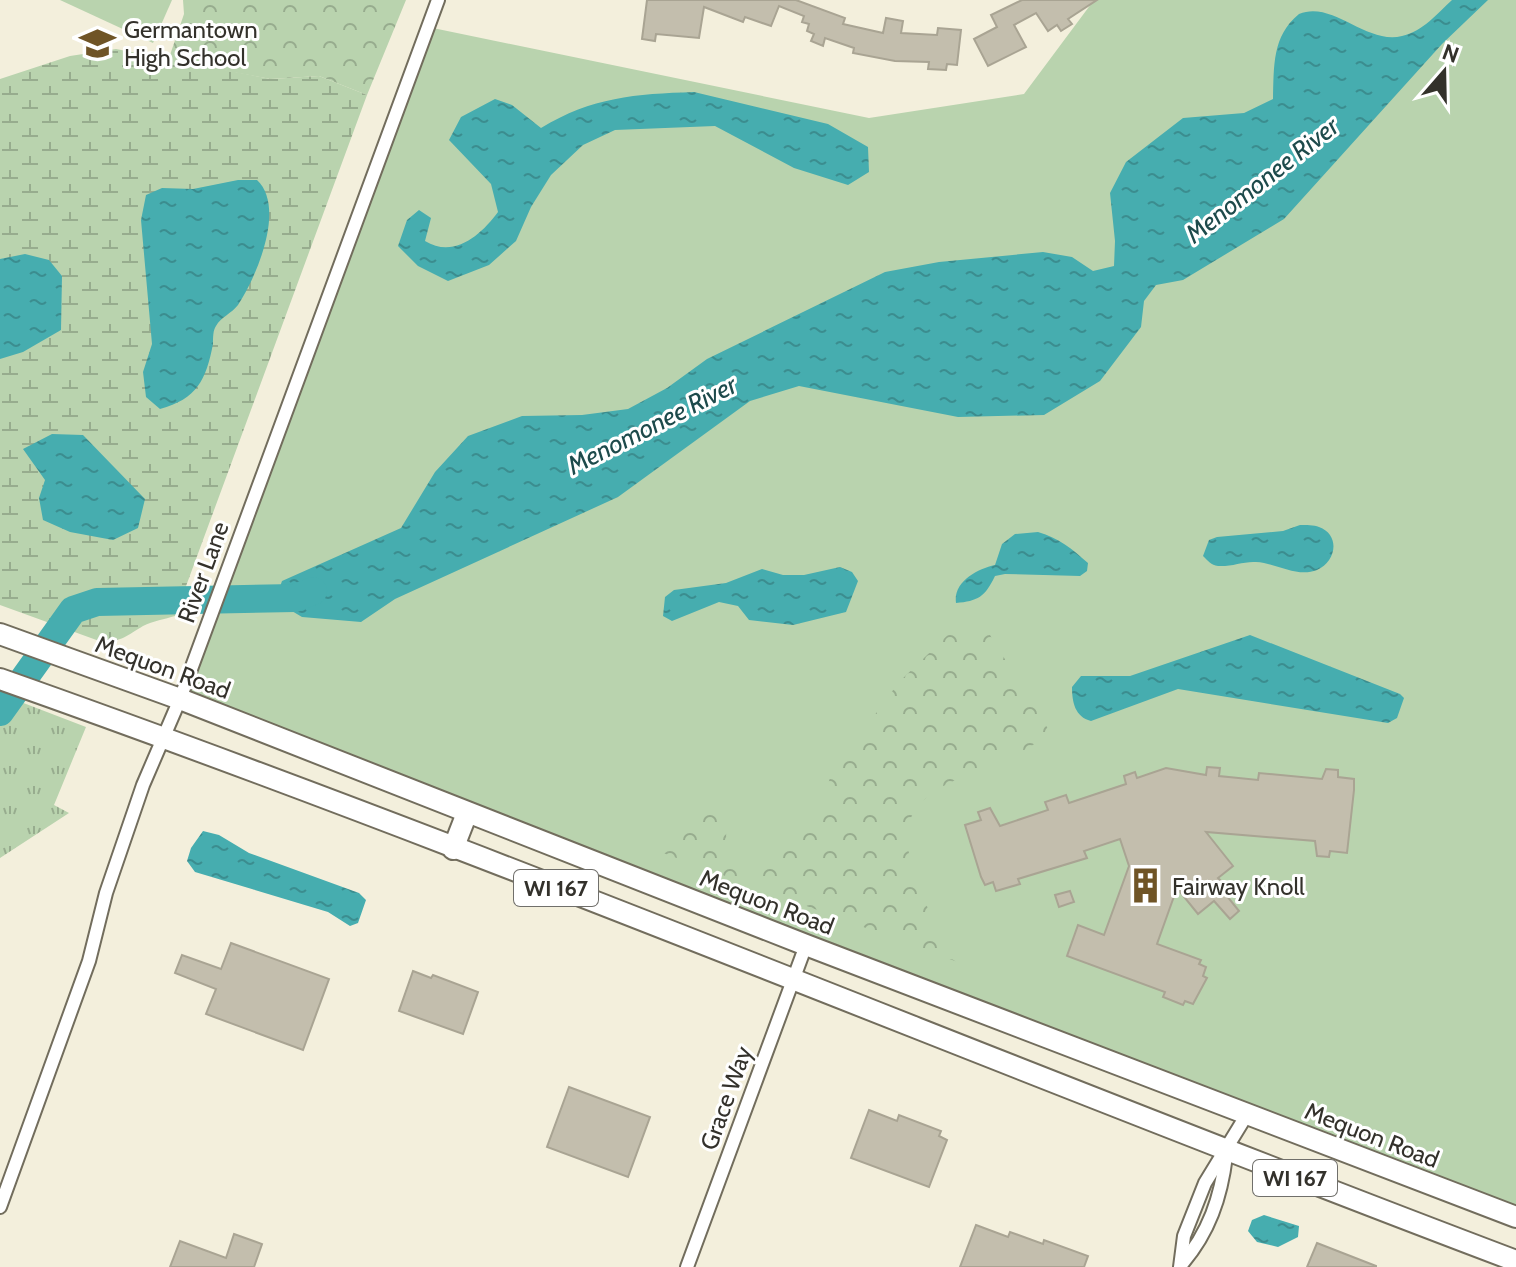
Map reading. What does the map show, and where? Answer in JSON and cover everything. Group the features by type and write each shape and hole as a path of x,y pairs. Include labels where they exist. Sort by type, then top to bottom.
{"main road":[{"name":"Mequon Road","path":"0,634 180,699 1246,1116 1516,1217"},
{"name":"WI 167","path":"2,680 162,736 1227,1152 1516,1261"},
{"path":"453,849 467,813"}],"street":[{"name":"River Lane","path":"0,1207 89,961 106,893 162,736 180,699 438,0"},
{"name":"Grace Way","path":"687,1267 806,945"},
{"path":"1181,1266 1201,1243 1222,1190 1227,1152 1246,1116"}],"green space":[{"path":"60,0 172,0 153,43"},
{"path":"183,0 406,0 367,95 319,76 271,79 149,57 170,55 184,14"},
{"path":"1094,0 1516,0 1516,1213 180,699 428,27 869,118 1024,94"},
{"path":"116,49 271,79 319,76 367,95 175,616 147,624 119,639 102,642 0,605 0,79 70,56"},
{"path":"951,632 990,635 1050,732 1028,748 949,783 927,797 912,816 907,840 933,920 944,940 982,971 655,850 702,805 730,824 726,835 729,853 752,870 774,865 794,831 813,822 832,773 899,682"},
{"path":"0,694 86,727 54,805 69,813 0,858"}],"water":[{"path":"1452,0 1488,0 1442,44 1284,219 1183,280 1156,285 1144,301 1141,327 1100,381 1044,415 958,417 799,386 750,401 618,497 395,599 361,622 302,617 275,601 282,581 401,528 435,472 468,436 522,416 582,415 628,409 667,388 707,359 885,272 939,262 1043,252 1072,257 1093,271 1114,266 1110,193 1126,162 1183,118 1244,113 1273,99 1279,42 1299,14 1312,11 1324,13 1376,34 1402,36 1423,26"},
{"path":"694,92 828,124 868,147 869,172 848,185 794,168 715,126 615,130 583,145 551,175 531,207 516,241 489,265 448,281 418,266 398,246 407,220 419,210 431,218 425,241 446,247 456,246 475,236 498,212 491,184 449,140 461,117 495,99 512,105 541,128 578,110 614,99"},
{"path":"238,180 257,180 265,192 269,224 260,260 238,305 215,328 207,368 198,386 183,400 160,409 146,397 143,372 152,344 141,220 146,195 162,188 193,189"},
{"path":"25,254 49,260 62,276 61,330 23,352 0,359 0,259"},
{"path":"52,434 83,435 145,499 138,528 113,540 70,532 43,520 39,498 45,480 23,449"},
{"path":"1300,525 1319,527 1331,536 1332,555 1317,570 1294,571 1256,562 1218,566 1203,556 1209,540 1217,537 1283,531"},
{"path":"1038,532 1076,553 1088,563 1087,571 1080,576 995,576 980,597 956,603 962,583 974,573 995,565 1002,544 1015,534"},
{"path":"840,567 852,572 858,581 846,612 793,625 749,620 738,606 719,602 672,621 663,616 665,597 674,590 726,583 762,569 783,575 804,575"},
{"path":"1250,635 1400,694 1404,698 1397,718 1388,723 1178,689 1091,721 1081,716 1076,708 1072,687 1081,676 1130,676"},
{"path":"203,831 219,835 249,853 359,893 366,900 358,923 350,926 328,912 195,872 187,861 191,848"},
{"path":"1264,1215 1299,1226 1298,1237 1278,1247 1257,1242 1248,1231 1252,1220"}],"building":[{"path":"647,0 796,0 845,18 843,24 883,33 886,18 903,21 901,33 937,35 938,28 961,30 957,65 947,64 946,70 928,69 929,62 895,61 853,53 854,48 825,38 823,46 811,41 814,34 807,31 809,24 802,22 804,16 779,6 771,26 745,17 743,22 704,7 699,38 656,34 655,41 642,39"},
{"path":"1022,0 1097,0 1068,19 1072,24 1061,31 1057,25 1048,31 1036,13 1014,25 1026,47 988,66 974,39 997,27 991,15"},
{"name":"Fairway Knoll","path":"1207,767 1220,768 1219,776 1258,780 1259,773 1322,779 1326,769 1338,770 1338,777 1354,779 1354,790 1347,853 1330,851 1329,857 1317,856 1315,841 1206,832 1233,866 1218,878 1222,882 1218,885 1239,911 1230,919 1214,901 1198,914 1177,888 1157,944 1201,960 1199,964 1206,967 1203,976 1207,978 1193,1004 1185,1001 1183,1005 1163,997 1165,992 1067,956 1078,925 1104,935 1129,866 1120,839 1084,851 1087,858 1018,879 1020,884 996,891 993,882 985,885 965,825 981,820 978,812 990,808 1000,826 1048,810 1045,802 1066,795 1069,803 1126,784 1124,776 1135,772 1137,778 1166,768 1206,775"},
{"path":"1070,891 1074,902 1059,907 1055,895"},
{"path":"231,943 329,979 303,1050 206,1014 216,989 175,973 182,955 221,969"},
{"path":"413,971 478,992 463,1034 399,1011"},
{"path":"569,1087 650,1117 628,1177 547,1147"},
{"path":"869,1110 897,1121 899,1115 941,1131 939,1136 947,1140 929,1187 851,1158"},
{"path":"976,1225 1008,1237 1010,1232 1043,1244 1044,1240 1088,1256 1084,1267 960,1267"},
{"path":"234,1234 262,1244 254,1267 170,1267 180,1241 226,1258"},
{"path":"1317,1243 1376,1266 1376,1267 1307,1267"}],"waterway":[{"name":"Menomonee River","path":"0,712 73,610 97,602 295,598 313,591"}],"place":[{"name":"Germantown High School","path":"98,43"},
{"name":"Fairway Knoll","path":"1146,886"}]}
